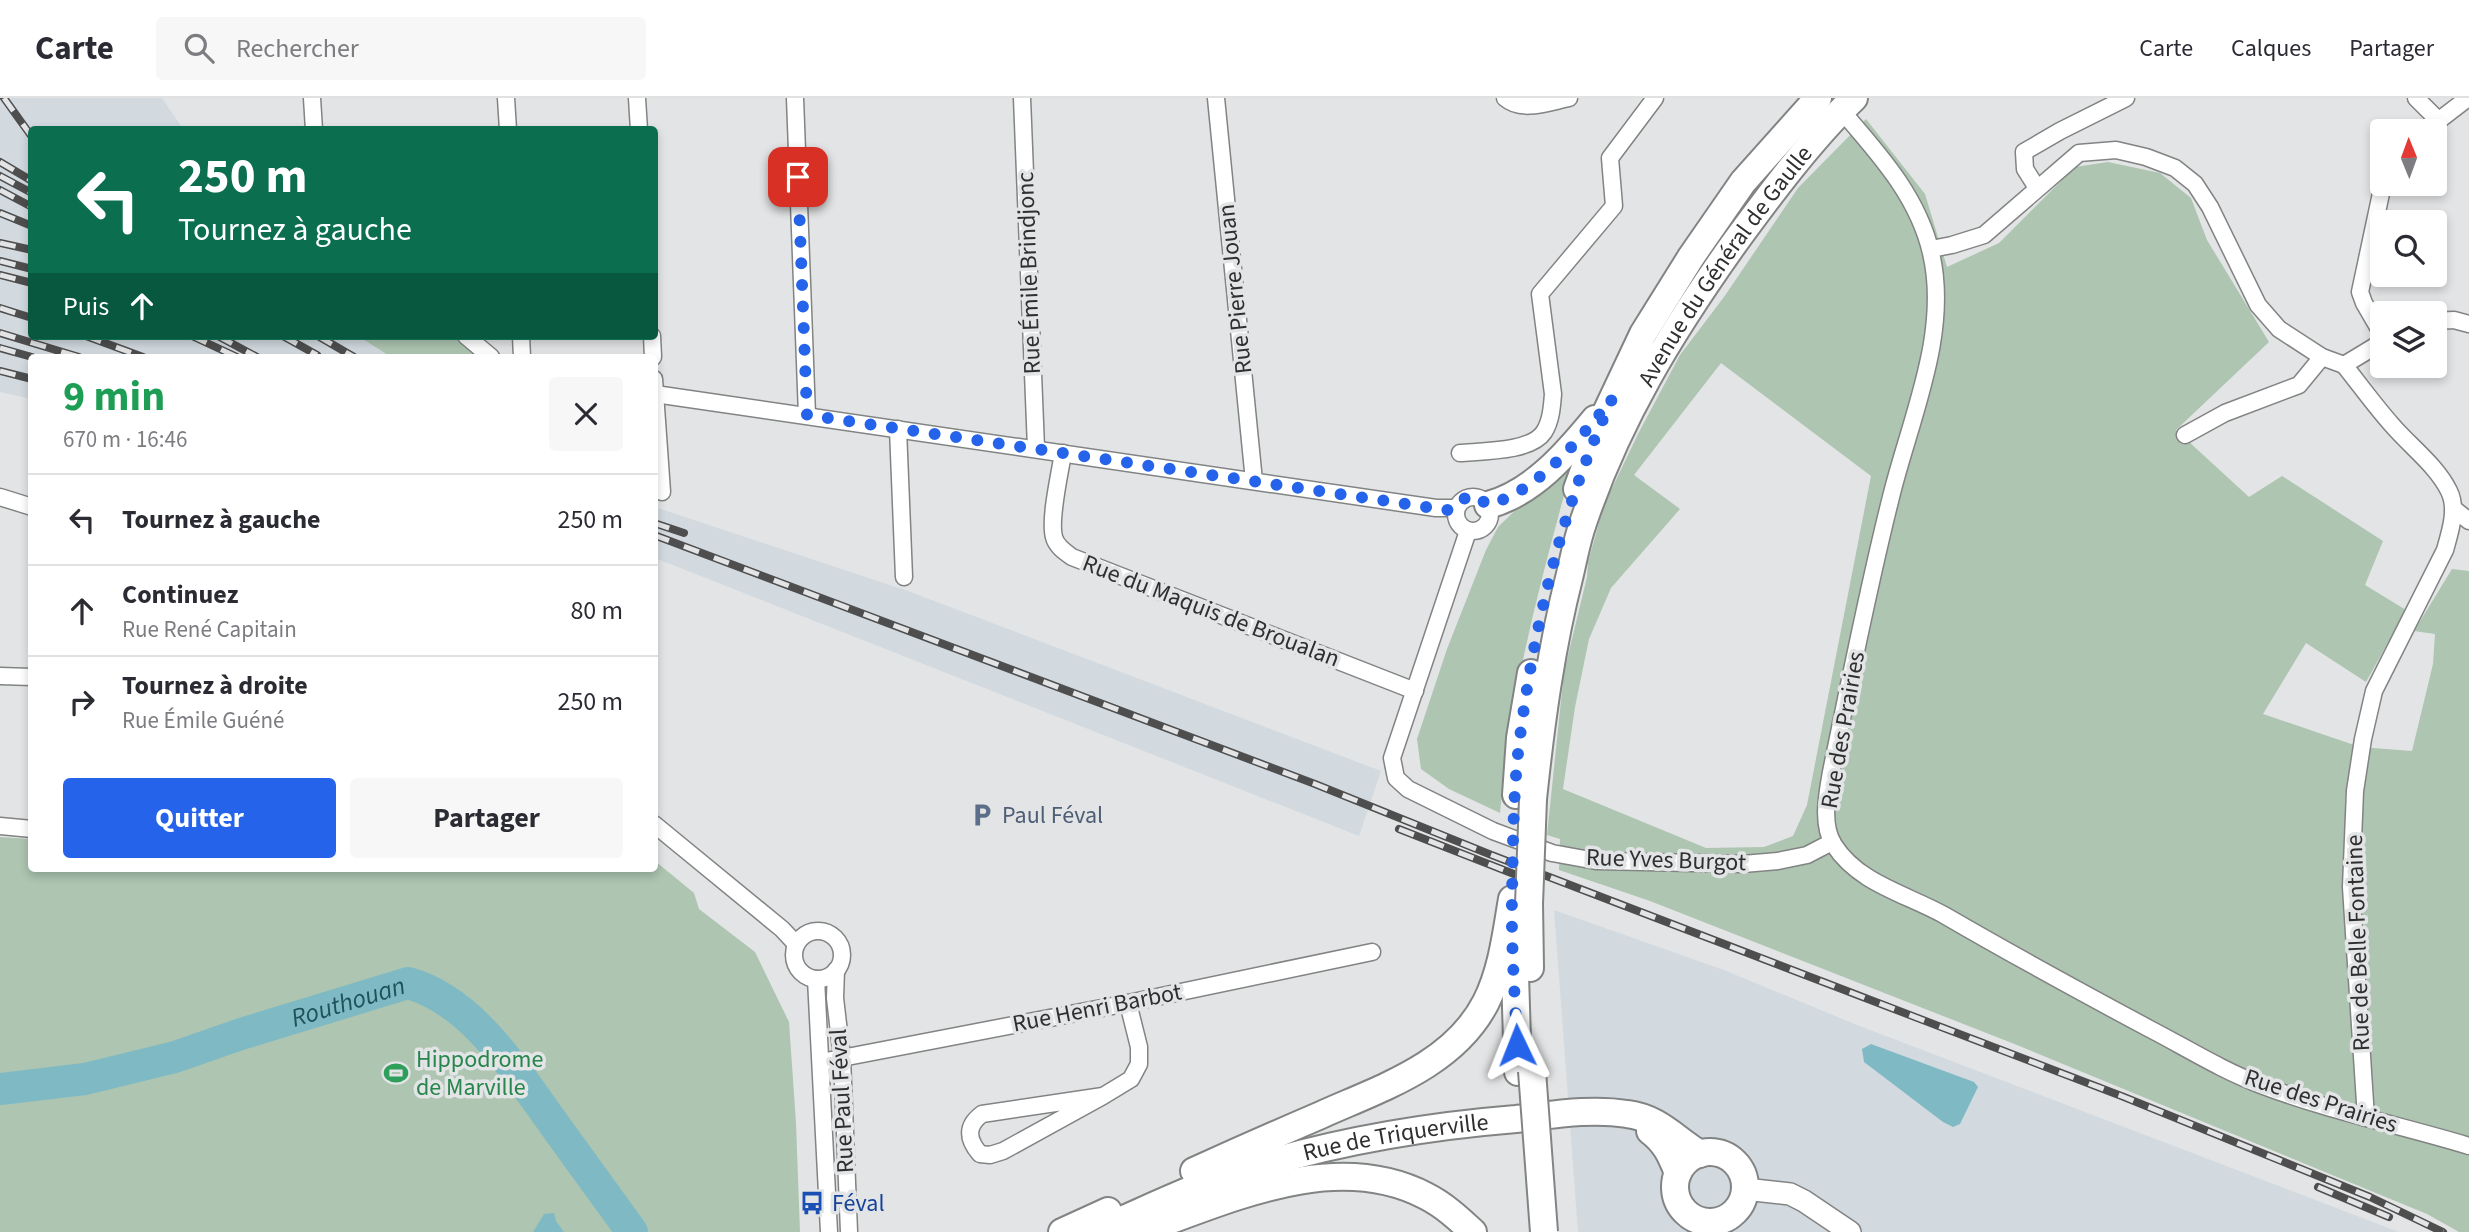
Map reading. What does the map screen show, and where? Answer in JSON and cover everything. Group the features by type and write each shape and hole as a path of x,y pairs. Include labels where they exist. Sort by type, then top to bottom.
{"main road":[{"name":"Avenue du Général de Gaulle","path":"1527,1232 1521,901 1525,797 1520,738 1550,576 1569,510 1612,399 1643,334 1691,257 1743,183 1818,98"},
{"name":"Avenue du Général de Gaulle","path":"1525,797 1557,624 1582,526 1609,454 1648,374 1686,312 1760,207 1848,104"},
{"path":"1488,505 1504,501 1525,488 1570,449 1612,399"},
{"path":"1062,1232 1413,1074 1448,1048 1485,1004 1521,901"},
{"name":"Avenue du Général de Gaulle","path":"1525,1072 1544,1232"},
{"name":"Rue de Triquerville","path":"1094,1232 1224,1177 1290,1156 1387,1134 1440,1126 1599,1112 1628,1114 1667,1128 1685,1145 1700,1154"},
{"name":"Rue de Triquerville","path":"1132,1232 1227,1186 1279,1169 1388,1143 1440,1135 1599,1122 1625,1124 1650,1131 1662,1140 1678,1173"},
{"path":"1711,1152 1732,1160 1739,1168 1745,1189 1743,1199 1729,1224 1709,1222 1701,1226 1681,1206 1676,1196 1678,1173 1684,1164 1700,1154 1711,1152"},
{"path":"1138,1232 1233,1199 1315,1177 1354,1177 1394,1183 1427,1196 1473,1232"}],"street":[{"path":"312,98 314,126"},
{"path":"506,98 508,126"},
{"path":"637,98 639,126"},
{"path":"795,98 807,415"},
{"name":"Rue Émile Brindjonc","path":"1022,98 1036,449"},
{"name":"Rue Pierre Jouan","path":"1216,98 1254,481"},
{"path":"1505,98 1512,104 1523,106 1569,98"},
{"path":"1460,453 1530,444 1543,434 1550,416 1553,394 1540,295 1614,206 1610,158 1656,98"},
{"path":"2037,188 2025,169 2024,152 2126,98"},
{"path":"2416,98 2438,119"},
{"path":"2442,119 2468,98"},
{"name":"Rue des Prairies","path":"1848,104 1913,205 1931,249 1935,319 1928,363 1891,496 1831,772 1826,818 1832,842 1859,873 1929,906 2032,966 2227,1070 2293,1097 2469,1146"},
{"path":"1931,249 1984,234 2012,213 2079,153 2116,150 2175,168 2195,184 2210,206 2258,304 2279,329 2322,357 2344,365 2390,423 2438,475 2450,492 2454,509 2469,521"},
{"path":"2370,313 2360,292 2381,196"},
{"path":"2447,320 2469,324"},
{"path":"471,340 487,354"},
{"path":"2344,365 2370,349"},
{"path":"2185,435 2225,413 2299,385 2322,357"},
{"path":"658,394 1436,509 1456,508"},
{"path":"898,429 904,577"},
{"path":"658,436 662,492"},
{"name":"Rue du Maquis de Broualan","path":"1063,453 1053,521 1054,538 1062,550 1072,557 1415,691"},
{"path":"1472,496 1481,498 1488,505 1490,516 1485,527 1468,531 1459,525 1456,508 1462,500 1472,496"},
{"path":"0,497 28,506"},
{"name":"Rue de Belle Fontaine","path":"2366,1118 2351,887 2355,791 2374,691 2445,550 2454,509"},
{"name":"Rue Yves Burgot","path":"1468,531 1392,758 1396,778 1408,789 1493,831 1541,849 1596,861 1743,864 1807,855 1832,842"},
{"path":"0,676 28,677"},
{"path":"0,826 28,824"},
{"path":"658,827 782,929 796,944"},
{"path":"812,932 825,932 832,936 842,955 836,970 831,975 816,979 802,973 797,967 794,952 796,944 812,932"},
{"name":"Rue Henri Barbot","path":"821,1062 1128,1003 1372,952"},
{"name":"Rue Paul Féval","path":"836,970 835,998 842,1058 849,1232"},
{"name":"Rue Paul Féval","path":"816,979 829,1232"},
{"path":"1103,1096 982,1114 973,1121 970,1130 973,1146 980,1154 990,1156 1003,1151 1103,1096 1131,1079 1139,1064 1139,1047 1128,1003"},
{"path":"1745,1189 1790,1194 1850,1232"}],"shaded area":[{"path":"0,98 162,98 181,126 28,126 28,340 364,340 386,354 28,354 28,398 0,392"},
{"path":"658,508 908,591 1381,771 1359,836 658,559"},
{"path":"1554,910 1724,970 1857,1025 2399,1232 1578,1232"}],"green space":[{"path":"1866,119 1925,194 1947,267 1999,243 2075,167 2108,162 2160,173 2191,198 2207,240 2269,342 2176,430 2249,497 2282,476 2383,541 2365,585 2406,610 2366,682 2306,643 2263,714 2360,747 2412,751 2433,664 2435,634 2414,631 2452,569 2469,571 2469,1232 2459,1232 2427,1214 2017,1045 1650,901 1559,870 1560,839 1547,835 1564,672 1587,577 1588,562 1604,505 1680,355 1724,297 1798,188","holes":["1721,363 1871,476 1807,805 1793,836 1764,847 1706,848 1563,789 1575,707 1589,639 1611,588 1680,509 1634,475"]},
{"path":"364,340 460,340 476,354 386,354"},
{"path":"1563,464 1572,466 1538,595 1519,681 1504,769 1500,813 1449,789 1421,769 1417,739 1447,649 1486,550 1498,527"},
{"name":"Hippodrome de Marville","path":"0,837 28,839 28,872 658,872 658,863 694,893 699,909 755,952 789,1022 800,1232 0,1232"}],"water":[{"path":"1871,1044 1974,1082 1978,1087 1960,1124 1953,1127 1943,1122 1864,1062 1862,1049"},
{"path":"554,1213 564,1232 533,1232 544,1214"}],"waterway":[{"name":"Routhouan","path":"0,1089 85,1079 175,1057 408,983 432,992 454,1006 492,1042 632,1232"}],"railway":[{"path":"4,98 28,131"},
{"path":"0,162 28,179"},
{"path":"0,176 28,191"},
{"path":"0,190 28,205"},
{"path":"0,213 28,224"},
{"path":"0,243 28,249"},
{"path":"0,261 28,268"},
{"path":"0,275 28,282"},
{"path":"0,308 28,317"},
{"path":"0,333 69,354"},
{"path":"97,340 135,354"},
{"path":"201,340 231,354"},
{"path":"225,340 251,354"},
{"path":"290,340 315,354"},
{"path":"325,340 349,354"},
{"path":"0,348 28,356"},
{"path":"0,371 28,378"},
{"path":"658,524 684,533"},
{"path":"658,537 1315,784 1489,854 2124,1097 2370,1197 2443,1232"},
{"path":"1399,829 1519,876"},
{"path":"2318,1187 2389,1217"}],"place":[{"name":"Paul Féval","path":"982,815"},
{"name":"Hippodrome de Marville","path":"396,1073"},
{"name":"Féval","path":"812,1203"}],"route":[{"path":"798,177 807,415 1116,463 1447,510 1456,508 1466,497 1476,496 1488,505 1504,501 1525,488 1570,449 1612,399 1573,499 1550,576 1520,738 1512,899 1517,1045"}]}
